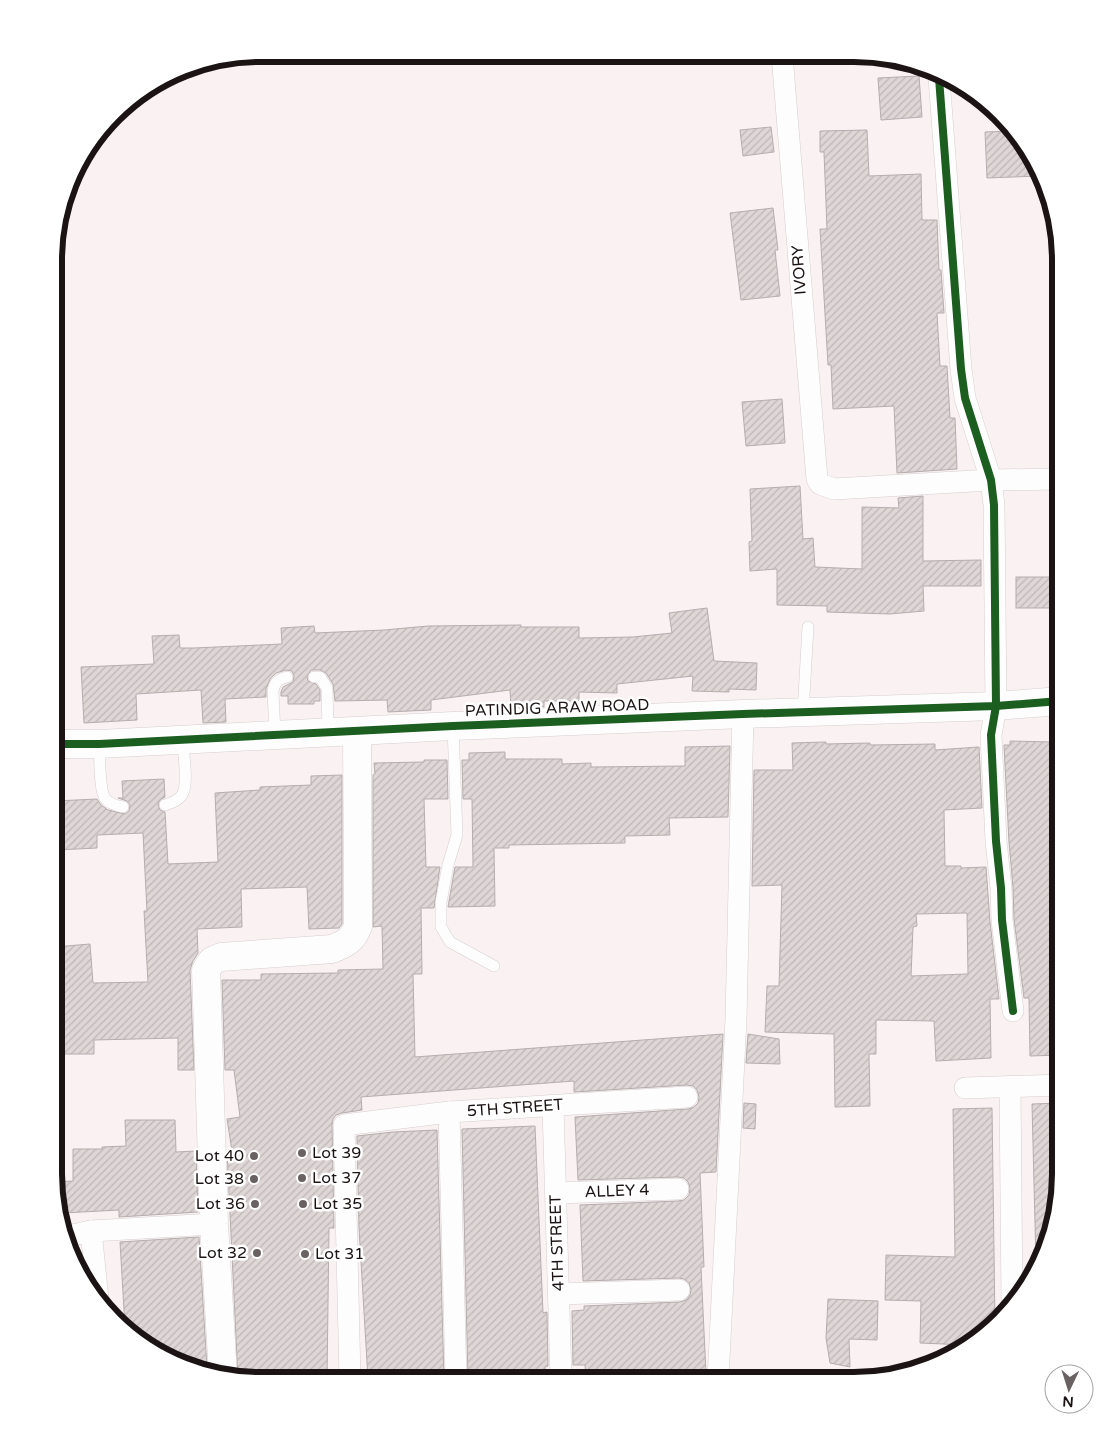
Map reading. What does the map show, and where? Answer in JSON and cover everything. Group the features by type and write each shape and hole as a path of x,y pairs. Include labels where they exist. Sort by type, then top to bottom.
{"main road":[{"name":"PATINDIG ARAW ROAD","path":"62,744 183,741 453,726 996,706 1052,702"},
{"path":"223,1368 214,1224 206,970 212,961 221,956 332,950 345,944 354,935 358,926 357,732"}],"street":[{"name":"IVORY","path":"783,62 817,479 820,484 834,489 991,480"},
{"path":"939,82 961,369 965,398 991,480 994,505 996,706 991,735 1002,920 1013,1011"},
{"path":"991,480 1052,479"},
{"path":"718,1372 736,1019 743,714"},
{"path":"965,1088 1052,1085"},
{"path":"1010,1087 1012,1293"},
{"name":"5TH STREET","path":"350,1372 344,1125 449,1112 687,1097"},
{"name":"4TH STREET","path":"553,1106 561,1372"},
{"path":"449,1112 456,1372"},
{"name":"ALLEY 4","path":"556,1193 678,1189"},
{"path":"72,1235 91,1231 214,1224"},
{"path":"91,1231 97,1285"},
{"path":"558,1294 679,1290"}],"lane":[{"path":"804,713 808,627"},
{"path":"275,735 273,691 279,679 288,677"},
{"path":"314,677 320,677 327,688 328,732"},
{"path":"453,726 457,835 448,865 441,902 441,927 450,942 494,966"},
{"path":"165,805 174,802 182,795 185,785 183,741"},
{"path":"99,744 102,789 105,798 114,805 123,807"}],"building":[{"path":"919,76 922,117 881,120 878,78"},
{"path":"771,127 774,152 743,156 740,130"},
{"path":"867,130 869,176 921,174 922,220 937,220 939,270 941,270 944,313 937,313 940,366 947,366 950,418 955,418 957,469 897,473 894,406 833,409 831,365 828,365 820,229 827,229 824,152 820,152 820,131"},
{"path":"1003,131 1018,150 1032,176 987,178 985,132"},
{"path":"773,208 778,250 775,250 780,296 741,300 730,213"},
{"path":"782,399 785,443 746,446 742,402"},
{"path":"800,486 803,539 813,538 815,567 862,569 862,507 899,508 898,498 923,496 923,561 981,560 981,586 923,586 924,611 890,614 827,612 827,606 777,605 777,569 750,571 749,542 752,541 750,489"},
{"path":"1016,577 1052,577 1052,608 1016,608"},
{"path":"707,608 714,661 757,663 756,690 729,689 729,692 692,691 693,676 617,684 617,693 579,692 579,701 544,701 544,707 511,708 510,690 431,700 431,710 388,712 387,700 335,701 333,684 326,673 320,670 311,670 307,677 308,681 316,684 320,690 320,701 314,701 314,704 288,704 288,696 281,696 281,692 283,687 293,682 294,676 292,671 286,670 276,673 270,679 266,689 266,697 225,699 226,722 203,723 201,690 136,694 137,720 84,723 81,667 154,664 152,636 179,635 180,648 282,644 281,628 314,626 315,633 428,626 521,625 521,627 579,627 579,638 633,637 672,633 669,613"},
{"path":"1010,741 1052,742 1052,1055 1030,1056 1029,998 1024,998 1014,919 1009,842 1004,745 1010,745"},
{"path":"792,743 935,744 935,750 979,747 982,808 944,810 945,866 961,866 961,868 986,867 999,999 990,999 991,1058 936,1061 934,1021 876,1020 876,1054 869,1054 870,1106 835,1107 834,1034 765,1032 767,986 779,986 782,885 752,886 754,770 793,770","holes":["967,913 968,974 911,976 913,927 917,926 916,914"]},
{"path":"730,746 728,817 669,818 670,835 625,836 625,843 509,845 509,848 494,848 495,906 448,907 455,867 473,867 472,799 463,799 462,760 469,760 469,753 505,752 505,759 562,759 562,764 591,763 591,767 685,766 685,747"},
{"path":"424,760 447,760 448,799 424,799 426,867 440,867 434,908 421,908 422,974 413,974 415,1057 723,1034 716,1172 700,1173 704,1267 701,1267 706,1372 586,1372 585,1365 573,1365 572,1311 584,1310 584,1306 680,1302 686,1300 691,1290 689,1283 679,1278 583,1281 580,1205 678,1201 684,1200 689,1195 690,1188 684,1178 678,1177 578,1180 575,1117 688,1109 698,1103 699,1097 697,1090 693,1086 687,1085 574,1092 574,1081 361,1097 362,1110 336,1115 332,1125 334,1228 329,1228 327,1372 238,1370 227,1151 232,1151 227,1119 240,1117 234,1070 225,1070 222,980 261,980 261,974 338,973 338,970 383,969 382,926 373,927 374,763 424,762"},
{"path":"342,775 342,924 339,928 309,929 307,887 241,889 242,927 197,929 198,953 190,970 194,1070 178,1070 178,1038 94,1040 94,1054 62,1054 62,946 90,944 93,983 148,982 144,911 147,911 143,833 97,835 97,848 62,850 62,801 97,799 108,810 125,814 129,811 130,805 127,801 118,798 123,798 122,781 164,779 165,797 158,804 160,810 165,812 168,864 218,862 215,793 260,790 260,787 311,785 311,776"},
{"path":"748,1034 779,1039 780,1064 746,1063"},
{"path":"744,1103 756,1104 755,1129 743,1128"},
{"path":"1052,1103 1050,1200 1045,1225 1036,1250 1032,1104"},
{"path":"992,1108 995,1313 974,1331 954,1344 920,1343 921,1301 885,1300 886,1255 955,1257 953,1109"},
{"path":"125,1120 175,1120 176,1152 196,1151 198,1212 119,1217 119,1210 66,1213 63,1182 73,1181 73,1149 102,1149 102,1147 126,1146"},
{"path":"535,1126 543,1313 547,1312 548,1366 545,1367 545,1372 468,1372 462,1129"},
{"path":"437,1130 444,1372 368,1372 359,1228 357,1136"},
{"path":"199,1237 207,1364 161,1345 124,1318 120,1242"},
{"path":"828,1299 878,1301 877,1340 849,1339 850,1367 830,1363 826,1338"}],"cycle path":[{"path":"939,82 961,369 965,398 991,480 994,505 996,706 991,735 1002,920 1013,1011"},
{"path":"62,744 99,744 453,726 743,714 996,706 1052,702"}],"place":[{"name":"Lot 39","path":"302,1153"},
{"name":"Lot 40","path":"254,1156"},
{"name":"Lot 37","path":"302,1178"},
{"name":"Lot 38","path":"254,1179"},
{"name":"Lot 36","path":"255,1204"},
{"name":"Lot 35","path":"303,1204"},
{"name":"Lot 32","path":"257,1253"},
{"name":"Lot 31","path":"305,1254"}]}
